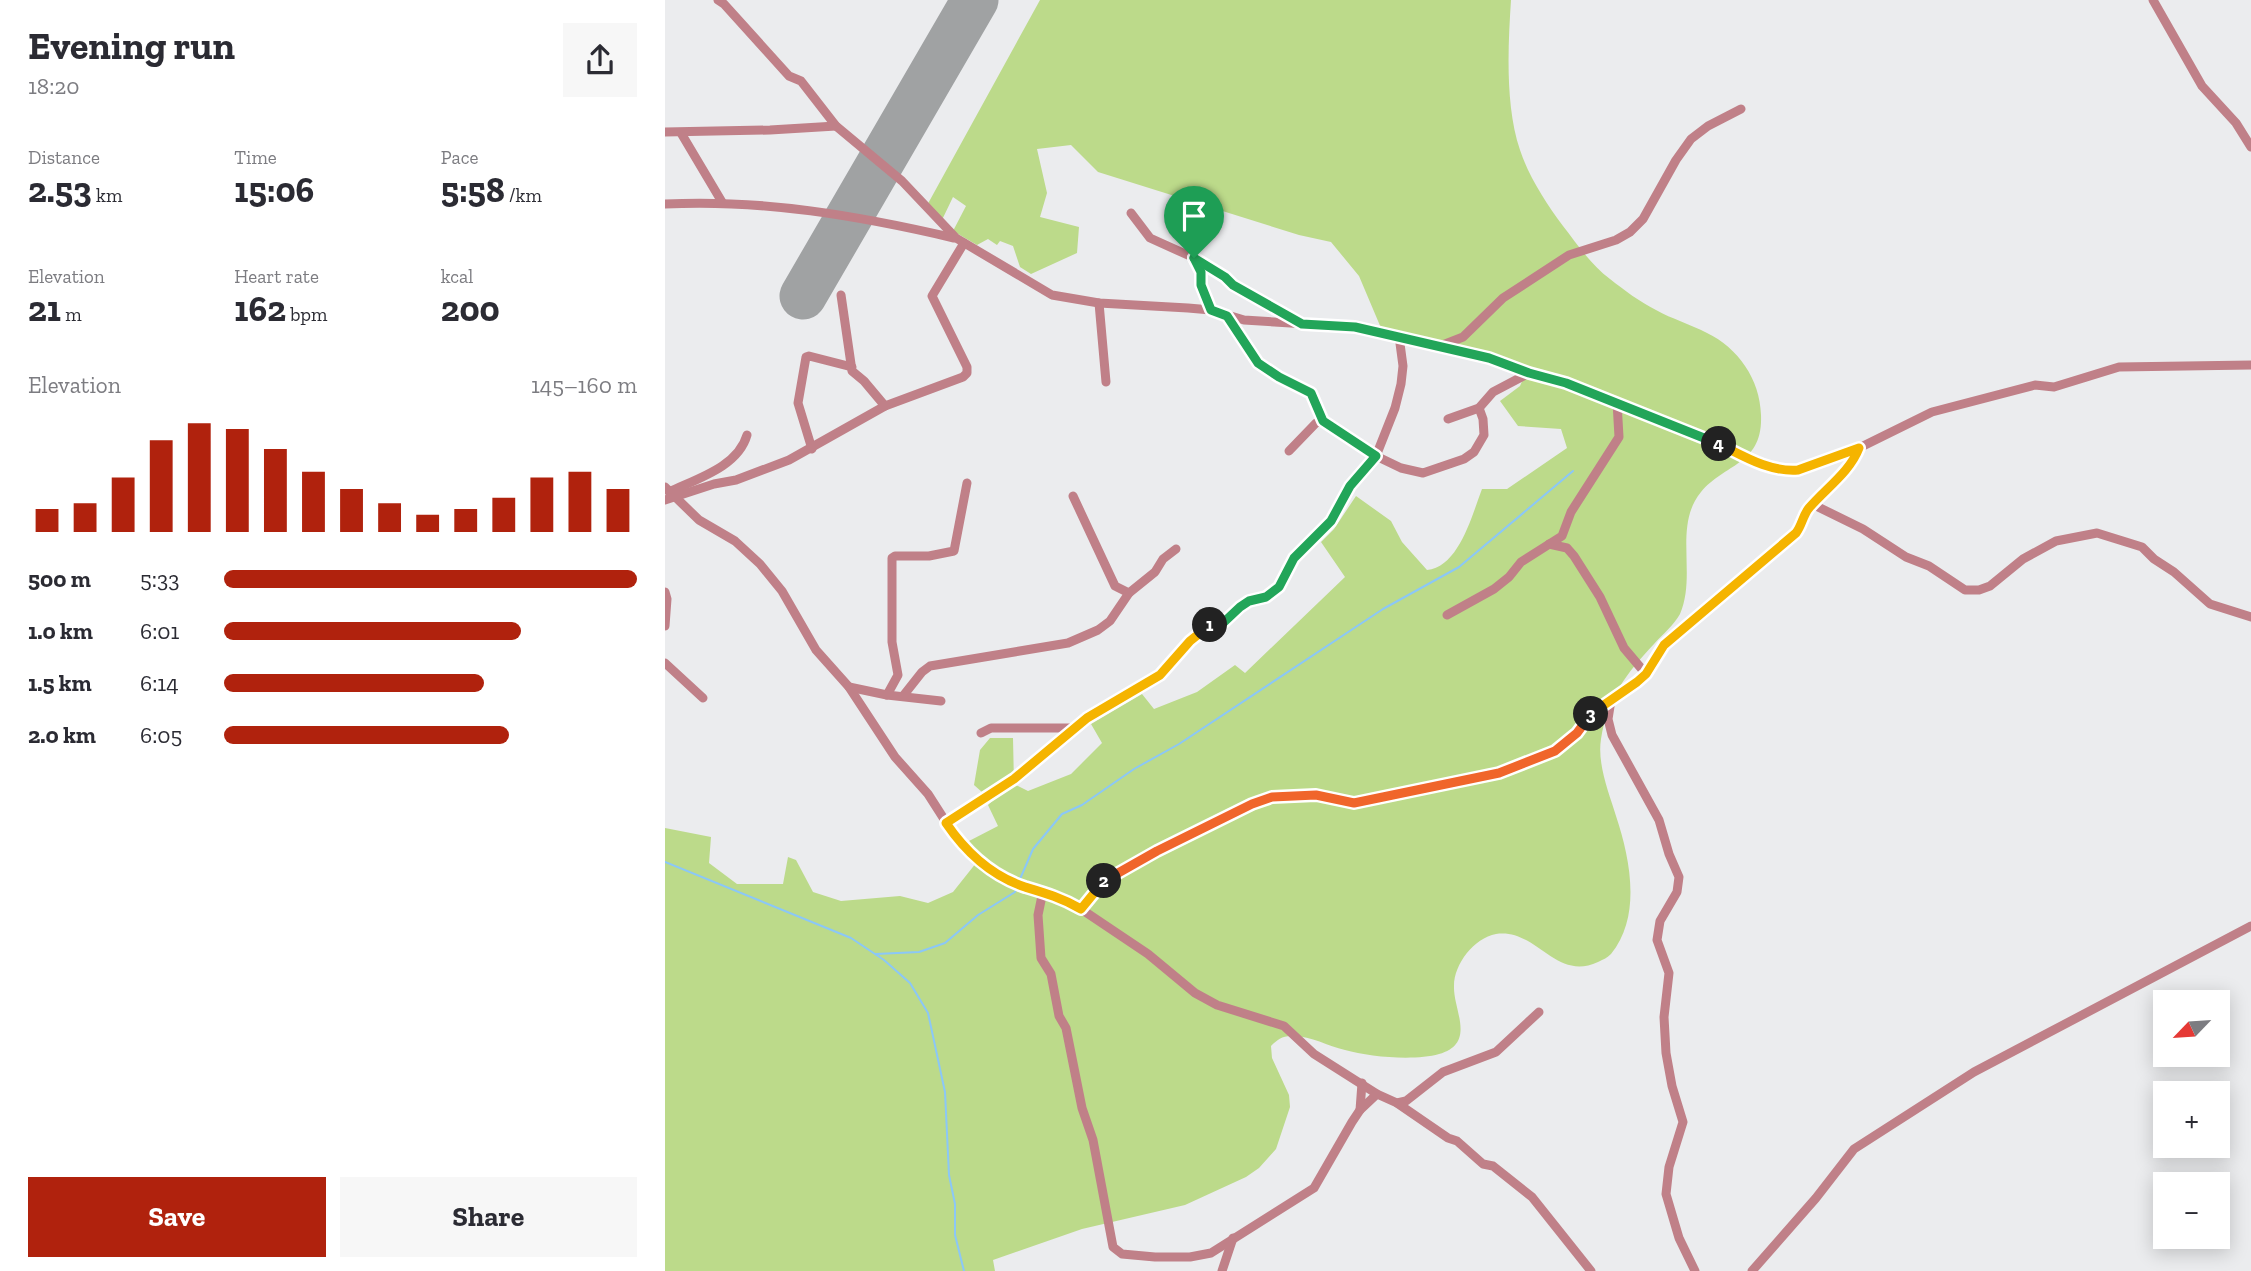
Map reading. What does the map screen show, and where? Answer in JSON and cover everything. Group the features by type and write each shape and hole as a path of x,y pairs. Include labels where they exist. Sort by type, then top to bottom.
{"street":[{"path":"718,0 789,76 801,81 837,126 902,181 960,241 1052,295 1099,303 1211,310 1244,320 1355,327 1399,336 1489,358 1566,383 1712,440 1786,474 1859,448 1932,412 2035,386 2054,387 2119,367 2251,365"},
{"path":"2153,0 2202,86 2236,123 2251,147"},
{"path":"1438,347 1463,337 1503,298 1569,256 1616,240 1630,232 1643,219 1691,139 1708,125 1741,109"},
{"path":"665,132 837,126"},
{"path":"681,133 722,202"},
{"path":"665,204 722,202 782,207 899,225 960,241"},
{"path":"1131,213 1150,238 1194,258 1233,285 1302,324"},
{"path":"1176,219 1201,272 1201,285 1211,310"},
{"path":"669,494 738,480 812,449 885,406 963,377 967,373 967,367 932,296 960,241"},
{"path":"841,295 853,373 862,378 885,406"},
{"path":"1099,303 1106,382"},
{"path":"1227,316 1258,363 1311,393 1323,421 1376,456 1401,468 1423,473 1464,459 1474,452 1484,435 1479,408"},
{"path":"946,823 1014,779 1075,728 1117,699 1160,675 1190,641 1207,627 1223,623 1240,607 1273,593 1283,581 1294,558 1331,521 1350,486 1376,456 1392,418 1401,384 1403,366 1399,336"},
{"path":"812,449 798,403 806,357 852,367"},
{"path":"1448,419 1479,408 1493,392 1529,373"},
{"path":"1447,615 1494,589 1506,580 1521,562 1562,536 1571,512 1619,437 1617,402"},
{"path":"1289,451 1316,423 1323,421"},
{"path":"669,494 730,461 744,445 747,435"},
{"path":"1081,909 1104,880 1252,804 1272,797 1316,795 1359,802 1493,775 1555,751 1577,733 1595,710 1646,674 1664,645 1796,533 1809,508 1854,459 1859,448"},
{"path":"887,695 898,675 892,642 892,558 929,556 954,551 967,483"},
{"path":"669,494 699,520 737,543 760,564 782,591 816,650 849,687 895,757 928,794 967,852 1014,882 1043,891 1081,909 1148,954 1195,993 1226,1009 1284,1026 1313,1053 1377,1094 1397,1103 1448,1138 1457,1141 1483,1164 1493,1166 1532,1196 1591,1271"},
{"path":"1073,496 1115,586 1129,593"},
{"path":"1814,505 1863,529 1906,557 1929,566 1965,590 1979,590 1990,586 2023,559 2056,541 2097,533 2142,547 2210,604 2251,617"},
{"path":"1549,544 1567,548 1574,556 1596,590 1624,648 1646,674"},
{"path":"903,696 930,666 1068,643 1098,630 1109,621 1129,593 1155,572 1163,559 1176,549"},
{"path":"665,592 665,626"},
{"path":"665,663 703,698"},
{"path":"849,687 887,695 941,701"},
{"path":"1611,700 1608,719 1612,735 1659,820 1679,877 1677,891 1660,921 1657,940 1669,973 1664,1017 1666,1053 1683,1122 1669,1167 1666,1194 1679,1238 1695,1271"},
{"path":"981,733 991,728 1075,728"},
{"path":"1043,891 1038,915 1041,958 1051,974 1059,1016 1066,1028 1082,1108 1093,1140 1112,1247 1122,1254 1190,1257 1211,1253 1314,1188 1360,1110 1377,1094"},
{"path":"1752,1271 1816,1198 1854,1149 1974,1072 2251,926"},
{"path":"1397,1103 1406,1101 1443,1072 1496,1052 1539,1012"},
{"path":"1360,1110 1362,1083"},
{"path":"1221,1271 1233,1238"}],"green space":[{"path":"1040,0 1511,0 1510,95 1515,133 1524,160 1544,199 1590,261 1603,273 1650,307 1718,339 1745,366 1757,389 1760,402 1760,431 1756,444 1741,461 1711,482 1693,505 1688,520 1687,583 1680,614 1627,676 1613,698 1604,724 1600,749 1602,768 1629,868 1630,905 1627,922 1621,939 1611,954 1598,962 1583,966 1558,960 1510,934 1496,934 1480,941 1461,961 1455,978 1460,1034 1451,1049 1439,1054 1405,1058 1379,1056 1345,1050 1305,1037 1288,1036 1278,1040 1271,1046 1272,1058 1289,1095 1290,1107 1276,1149 1259,1168 1246,1177 1185,1205 1082,1229 993,1260 995,1271 665,1271 665,828 711,837 709,863 737,884 783,884 788,857 796,860 813,892 841,901 900,896 928,903 953,892 980,858 971,850 969,841 998,826 988,805 992,801 974,785 980,750 990,738 1013,738 1014,784 1028,791 1071,774 1102,743 1091,724 1142,694 1154,709 1197,692 1235,665 1245,673 1345,577 1321,542 1334,529 1356,496 1391,521 1402,542 1427,570 1438,567 1456,550 1469,525 1482,489 1507,489 1567,448 1561,429 1518,426 1500,401 1520,386 1526,372 1381,328 1359,276 1331,242 1299,235 1098,172 1071,145 1037,149 1047,193 1040,217 1079,227 1077,253 1031,274 1020,267 1013,246 1000,241 997,245 988,239 977,245 953,231 966,206 953,197 941,222 925,209"}],"waterway":[{"path":"1020,879 1033,849 1062,814 1082,805 1134,769 1179,744 1383,609 1459,567 1573,471"},
{"path":"665,862 851,938 884,960 910,983 928,1013 945,1092 949,1175 955,1204 955,1235 964,1271"},
{"path":"876,954 919,952 945,943 978,915 1015,892 1016,888"}],"runway":[{"path":"803,296 975,0"}],"route":[{"path":"1194,258 1225,277 1229,283 1302,324 1355,327 1489,358 1617,402 1712,440 1768,467 1798,470 1859,448 1854,459 1809,508 1796,533 1685,626 1664,645 1643,677 1595,710 1577,733 1555,751 1488,776 1354,803 1316,795 1272,797 1252,804 1104,880 1081,909 1058,896 1025,887 995,871 967,852 946,823 1014,779 1087,718 1160,675 1190,641 1207,627 1223,623 1249,601 1273,593 1283,581 1294,558 1331,521 1350,486 1376,456 1323,421 1315,398 1305,388 1279,377 1258,363 1227,316 1211,310 1200,282 1201,272 1194,258"}]}
